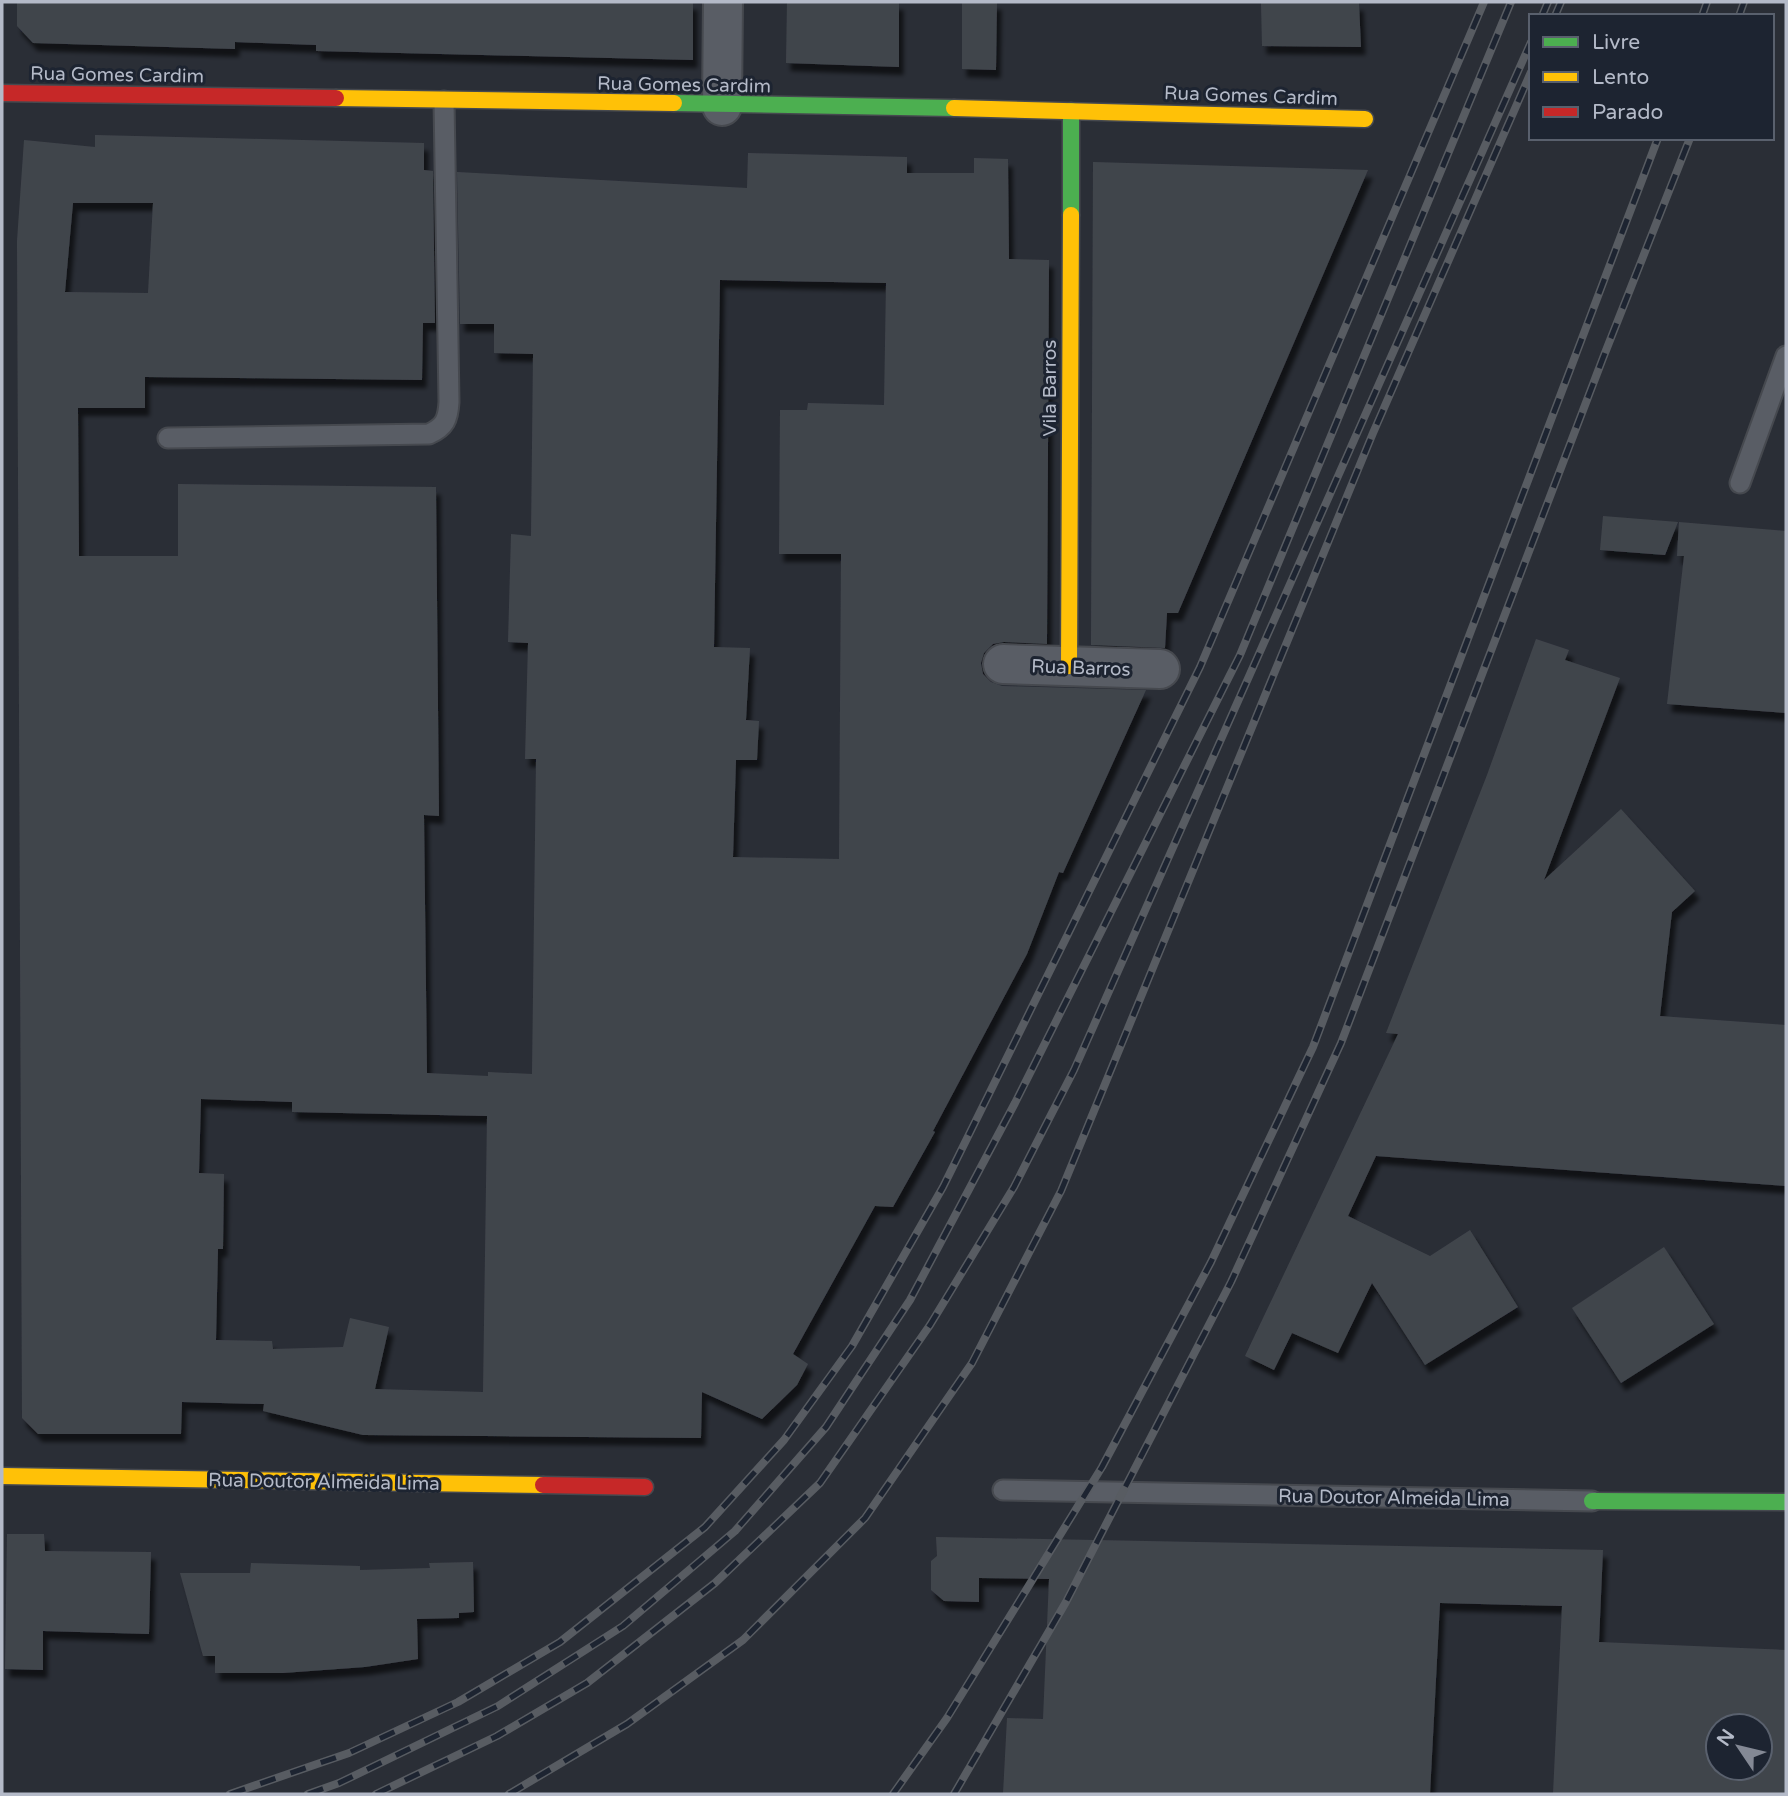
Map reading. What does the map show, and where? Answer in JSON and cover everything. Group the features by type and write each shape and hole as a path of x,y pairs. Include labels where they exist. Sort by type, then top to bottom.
{"street":[{"path":"722,106 723,2"},
{"name":"Rua Gomes Cardim","path":"2,93 1071,111 1365,119"},
{"name":"Vila Barros","path":"1069,666 1071,111"},
{"name":"Rua Barros","path":"1003,664 1160,669"},
{"name":"Rua Doutor Almeida Lima","path":"2,1476 645,1487"},
{"name":"Rua Doutor Almeida Lima","path":"1592,1500 1786,1502"}],"lane":[{"path":"168,438 429,434 440,429 448,418 449,402 444,101"},
{"path":"1740,483 1786,356"},
{"name":"Rua Doutor Almeida Lima","path":"1003,1490 1592,1500"}],"building":[{"path":"17,2 693,2 693,60 316,51 316,45 235,42 235,49 33,43 17,26"},
{"path":"787,2 899,2 899,67 786,63"},
{"path":"962,2 997,2 996,70 962,69"},
{"path":"1261,3 1359,3 1361,47 1262,46"},
{"path":"95,135 424,143 424,170 433,171 435,323 423,323 422,380 145,377 145,408 78,408 79,556 178,556 178,484 436,487 439,816 424,815 427,1073 488,1076 488,1072 532,1074 536,759 525,759 528,643 508,642 511,534 531,536 533,354 494,353 494,324 460,324 457,172 747,188 748,153 907,157 907,173 974,173 974,158 1008,159 1009,259 1049,260 1047,644 993,644 984,653 981,663 983,674 991,682 1002,686 1146,690 1063,873 1059,872 1027,954 933,1131 935,1132 893,1207 875,1206 793,1354 808,1364 797,1385 762,1419 702,1392 701,1438 363,1435 263,1411 264,1404 182,1402 181,1434 38,1434 22,1418 17,241 24,140 95,147","holes":["73,203 153,203 148,293 65,292","720,280 886,283 884,405 808,403 807,410 780,410 779,554 841,554 839,859 733,857 736,760 757,760 759,721 746,720 750,648 714,647","201,1099 292,1102 292,1112 487,1116 483,1392 375,1389 389,1327 350,1318 343,1347 273,1349 272,1341 216,1340 218,1249 223,1249 224,1174 199,1173"]},
{"path":"1093,162 1368,170 1178,613 1167,613 1165,648 1091,645"},
{"path":"1603,516 1678,522 1665,555 1600,550"},
{"path":"1679,522 1786,531 1786,713 1667,704 1684,556 1677,556"},
{"path":"1536,639 1569,650 1565,660 1620,678 1544,880 1621,809 1695,891 1672,912 1660,1016 1786,1025 1786,1186 1376,1156 1348,1216 1430,1256 1470,1230 1518,1307 1425,1365 1372,1283 1338,1353 1292,1333 1274,1370 1245,1356 1398,1034 1386,1033 1487,775"},
{"path":"1664,1247 1714,1324 1621,1383 1572,1308"},
{"path":"7,1534 44,1534 45,1551 151,1552 149,1634 43,1631 43,1670 5,1669"},
{"path":"936,1537 1603,1550 1599,1642 1786,1650 1786,1794 1553,1794 1562,1606 1440,1603 1430,1794 1003,1794 1007,1718 1043,1719 1049,1579 979,1578 979,1602 944,1601 931,1590 931,1561 937,1556"},
{"path":"473,1562 474,1612 459,1613 459,1618 417,1619 418,1659 365,1667 283,1673 215,1673 215,1656 203,1656 180,1573 250,1573 251,1563 360,1566 360,1570 430,1568 429,1563"}],"railway":[{"path":"230,1794 349,1753 458,1702 560,1642 705,1527 784,1440 852,1346 943,1187 1200,667 1484,2"},
{"path":"308,1794 339,1783 498,1706 623,1626 735,1531 826,1427 910,1300 1015,1103 1240,655 1511,2"},
{"path":"1543,14 1548,2"},
{"path":"1556,14 1561,2"},
{"path":"1703,14 1707,2"},
{"path":"1740,14 1744,2"},
{"path":"376,1794 497,1736 587,1683 715,1583 820,1483 930,1325 1014,1187 1074,1070 1529,46"},
{"path":"509,1794 627,1724 743,1640 865,1518 972,1363 1061,1191 1373,433 1529,77"},
{"path":"893,1794 947,1718 1102,1467 1211,1262 1313,1047 1657,140"},
{"path":"954,1794 1066,1602 1231,1282 1341,1043 1689,140"}],"traffic: fast":[{"path":"674,103 954,108"},
{"path":"1071,111 1071,215"},
{"path":"1592,1501 1786,1502"}],"traffic: slow":[{"path":"336,98 674,103"},
{"path":"954,108 1365,119"},
{"path":"1069,666 1071,215"},
{"path":"2,1476 543,1485"}],"traffic: jam":[{"path":"2,93 336,98"},
{"path":"543,1485 645,1487"}]}
